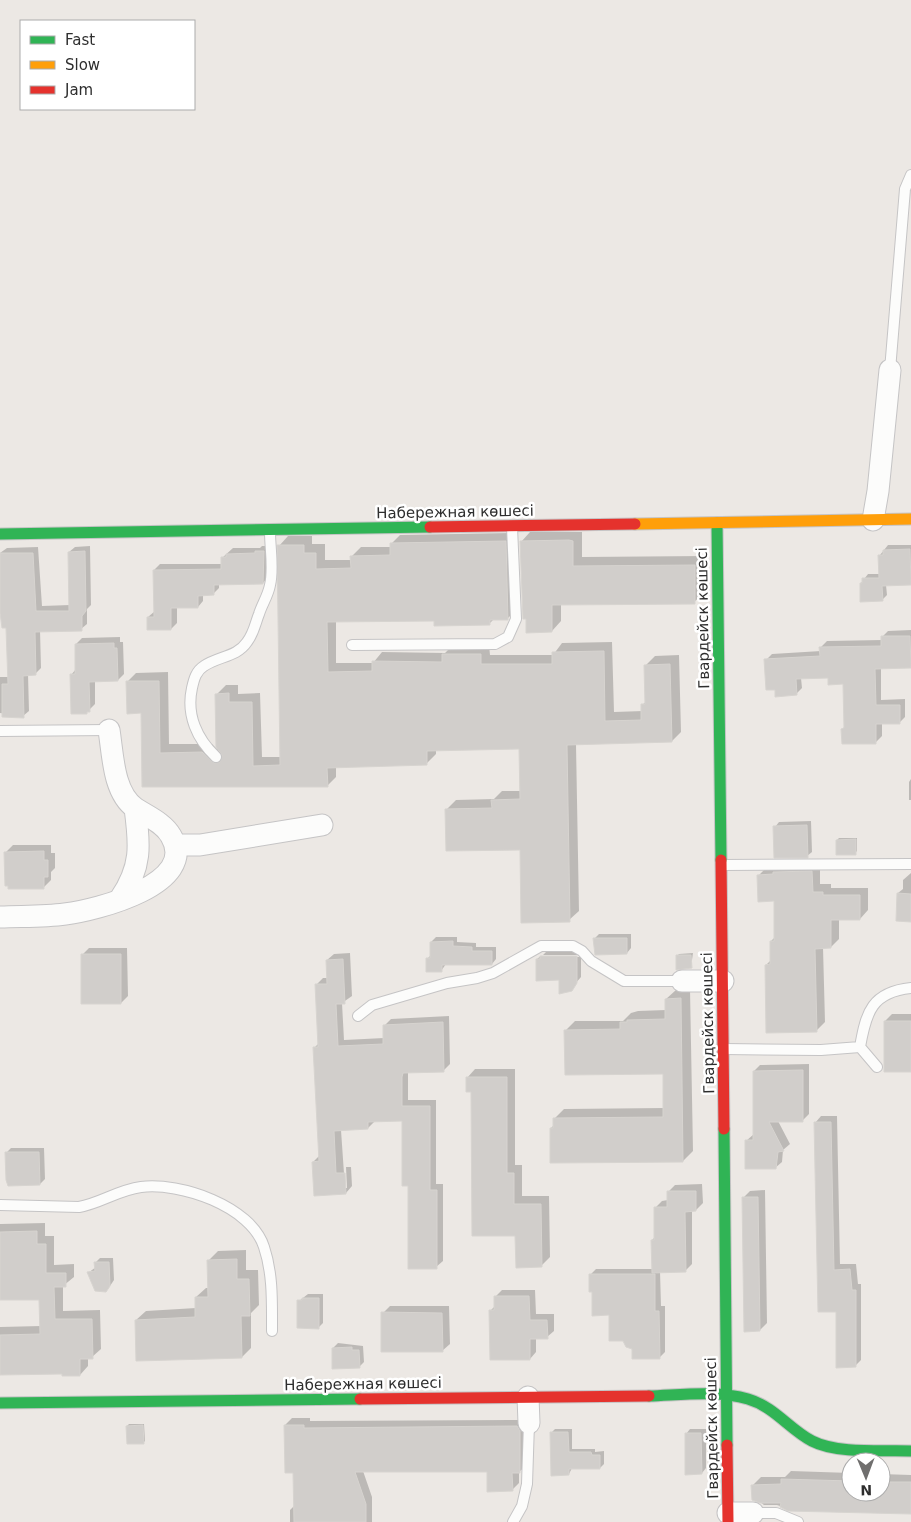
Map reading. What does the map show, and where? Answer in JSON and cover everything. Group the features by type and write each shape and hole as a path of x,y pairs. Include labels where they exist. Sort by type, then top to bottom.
{"street":[{"path":"873,520 878,491 890,370"},
{"name":"Набережная көшесі","path":"0,534 911,519"},
{"name":"Гвардейск көшесі","path":"717,523 728,1517"},
{"path":"0,917 65,914 111,904 148,888 164,877 172,868 176,859 175,845 171,834 135,808 122,792 116,774 109,730"},
{"path":"120,899 138,865 139,838 135,808"},
{"path":"175,845 200,845 322,825"},
{"path":"682,981 723,981"},
{"name":"Набережная көшесі","path":"0,1402 726,1395 769,1407 812,1442 836,1448 911,1451"},
{"path":"528,1397 529,1423"},
{"path":"728,1517 753,1513"}],"lane":[{"path":"890,370 904,189 911,176"},
{"path":"352,645 495,644 508,637 516,619 512,526"},
{"path":"216,758 201,741 195,729 191,711 193,684 197,672 203,666 237,652 248,641 256,628 271,584 270,530"},
{"path":"0,730 109,730"},
{"path":"721,865 911,864"},
{"path":"358,1016 372,1005 447,983 493,973 541,946 573,946 582,951 591,961 624,981 682,981"},
{"path":"860,1047 866,1018 872,1006 886,993 911,988"},
{"path":"724,1049 820,1050 860,1047"},
{"path":"860,1047 877,1067"},
{"path":"0,1204 79,1207 91,1205 122,1190 157,1186 180,1188 219,1202 256,1231 264,1245 271,1269 272,1330"},
{"path":"513,1522 522,1506 527,1484 529,1423"},
{"path":"753,1513 776,1513 798,1522"}],"building":[{"path":"506,541 508,620 490,620 490,625 434,626 434,621 327,622 328,672 372,671 372,661 442,662 442,654 481,654 481,664 552,664 552,652 604,651 605,721 641,720 641,704 645,704 644,665 670,664 672,742 567,745 570,922 521,923 520,850 446,851 445,809 492,808 491,800 520,799 519,749 427,751 427,765 327,768 328,787 142,787 141,713 127,714 126,681 159,681 160,753 202,752 214,763 220,762 222,755 216,747 215,694 229,693 229,702 252,702 253,766 280,765 277,545 304,545 304,553 316,553 316,569 351,568 350,556 390,555 390,543"},
{"path":"520,541 573,541 573,566 695,565 695,604 552,605 552,632 526,633 526,619 523,619"},
{"path":"910,549 911,585 882,586 883,601 860,602 860,583 862,583 862,578 879,578 878,555 883,555 883,550"},
{"path":"85,551 86,611 82,616 82,631 35,632 36,675 23,676 24,718 2,717 2,684 8,684 6,628 2,628 0,613 0,553 33,553 36,611 69,611 68,552"},
{"path":"255,551 264,551 263,584 214,585 214,595 198,596 198,608 171,608 171,630 147,630 147,617 154,617 153,570 221,569 221,557 226,557 226,554 255,553"},
{"path":"881,636 910,636 911,668 875,669 876,705 900,705 900,724 876,724 876,744 842,744 841,729 844,728 843,684 828,685 828,678 796,679 797,695 775,697 775,690 766,690 764,659 820,656 819,647 881,646"},
{"path":"114,643 114,648 117,648 118,681 89,682 90,712 87,712 87,714 71,714 70,674 75,674 75,644"},
{"path":"807,825 808,858 774,858 773,826"},
{"path":"856,839 856,855 836,855 836,840"},
{"path":"44,851 44,860 48,860 48,877 44,877 44,889 8,889 8,886 5,886 4,852"},
{"path":"812,871 813,892 823,892 823,895 860,895 860,920 831,920 831,948 815,949 817,1032 766,1033 765,965 770,964 770,941 774,941 774,901 758,902 757,875 773,874 773,872"},
{"path":"897,893 911,894 911,922 896,921"},
{"path":"593,938 627,938 627,954 595,955"},
{"path":"453,941 453,946 472,947 472,951 492,951 492,965 442,965 442,972 426,972 426,958 430,958 430,942"},
{"path":"81,954 121,954 121,1004 81,1004"},
{"path":"676,955 691,955 692,968 676,970"},
{"path":"540,956 577,956 577,983 572,991 559,994 559,980 536,981 536,959 540,959"},
{"path":"343,959 345,1004 336,1004 338,1046 383,1044 383,1025 443,1022 444,1072 403,1073 402,1077 402,1106 430,1106 430,1190 437,1190 437,1269 408,1269 408,1186 402,1186 402,1121 368,1122 368,1129 334,1131 336,1173 345,1173 346,1194 314,1196 312,1162 319,1161 313,1047 318,1047 315,984 327,984 326,960"},
{"path":"681,998 683,1162 550,1163 550,1128 553,1128 553,1118 663,1117 663,1074 565,1075 564,1030 620,1029 620,1022 627,1022 627,1020 665,1019 665,999"},
{"path":"884,1021 911,1021 911,1072 884,1072"},
{"path":"803,1070 803,1122 769,1122 784,1151 778,1152 776,1169 745,1169 745,1140 753,1140 753,1071"},
{"path":"466,1077 507,1077 507,1173 514,1173 514,1204 541,1204 542,1267 516,1268 515,1236 472,1236 471,1092 466,1092"},
{"path":"814,1122 831,1122 834,1270 850,1269 852,1290 856,1290 856,1367 836,1368 836,1312 818,1312"},
{"path":"5,1152 39,1152 40,1185 8,1186"},
{"path":"667,1191 696,1191 696,1211 685,1212 686,1272 652,1273 651,1240 654,1240 654,1207 667,1207"},
{"path":"742,1197 758,1197 760,1331 744,1332"},
{"path":"37,1231 37,1244 46,1244 46,1273 66,1273 66,1287 54,1287 55,1319 92,1319 93,1359 80,1359 80,1376 62,1376 62,1374 0,1375 0,1335 40,1334 39,1300 0,1300 0,1232"},
{"path":"237,1259 237,1279 249,1279 250,1316 241,1316 242,1358 136,1361 135,1320 195,1317 195,1297 208,1297 207,1260"},
{"path":"94,1262 109,1262 110,1286 106,1292 95,1291 87,1272 95,1271"},
{"path":"589,1274 655,1274 655,1311 659,1311 660,1359 632,1359 632,1349 626,1347 623,1341 609,1341 609,1315 592,1316 592,1292 589,1292"},
{"path":"494,1296 529,1296 530,1320 547,1320 548,1339 530,1339 530,1360 490,1360 489,1310 494,1310"},
{"path":"302,1298 319,1298 319,1329 297,1328 297,1300 302,1300"},
{"path":"381,1312 442,1313 443,1352 381,1352"},
{"path":"352,1347 352,1350 359,1350 360,1368 332,1369 332,1348"},
{"path":"143,1425 144,1444 127,1444 126,1426"},
{"path":"284,1425 304,1425 304,1428 517,1426 520,1431 520,1473 512,1473 513,1491 487,1492 487,1472 355,1472 366,1504 366,1522 294,1522 293,1473 285,1473"},
{"path":"550,1432 568,1432 569,1452 591,1452 592,1455 600,1455 600,1469 569,1469 569,1475 551,1476"},
{"path":"685,1433 701,1433 702,1474 685,1475"},
{"path":"781,1479 841,1481 841,1502 891,1502 891,1482 911,1482 911,1514 788,1511 780,1507 781,1503 760,1503 752,1500 751,1485 781,1484"}],"traffic: fast":[{"path":"717,523 721,860"},
{"path":"0,534 430,527"},
{"path":"724,1129 727,1445"},
{"path":"649,1396 699,1394 736,1396 766,1407 804,1436 822,1445 847,1450 911,1451"},
{"path":"0,1403 360,1399"}],"traffic: slow":[{"path":"635,524 911,519"}],"traffic: jam":[{"path":"430,527 635,524"},
{"path":"721,860 724,1129"},
{"path":"360,1399 649,1396"},
{"path":"727,1445 728,1522"}]}
